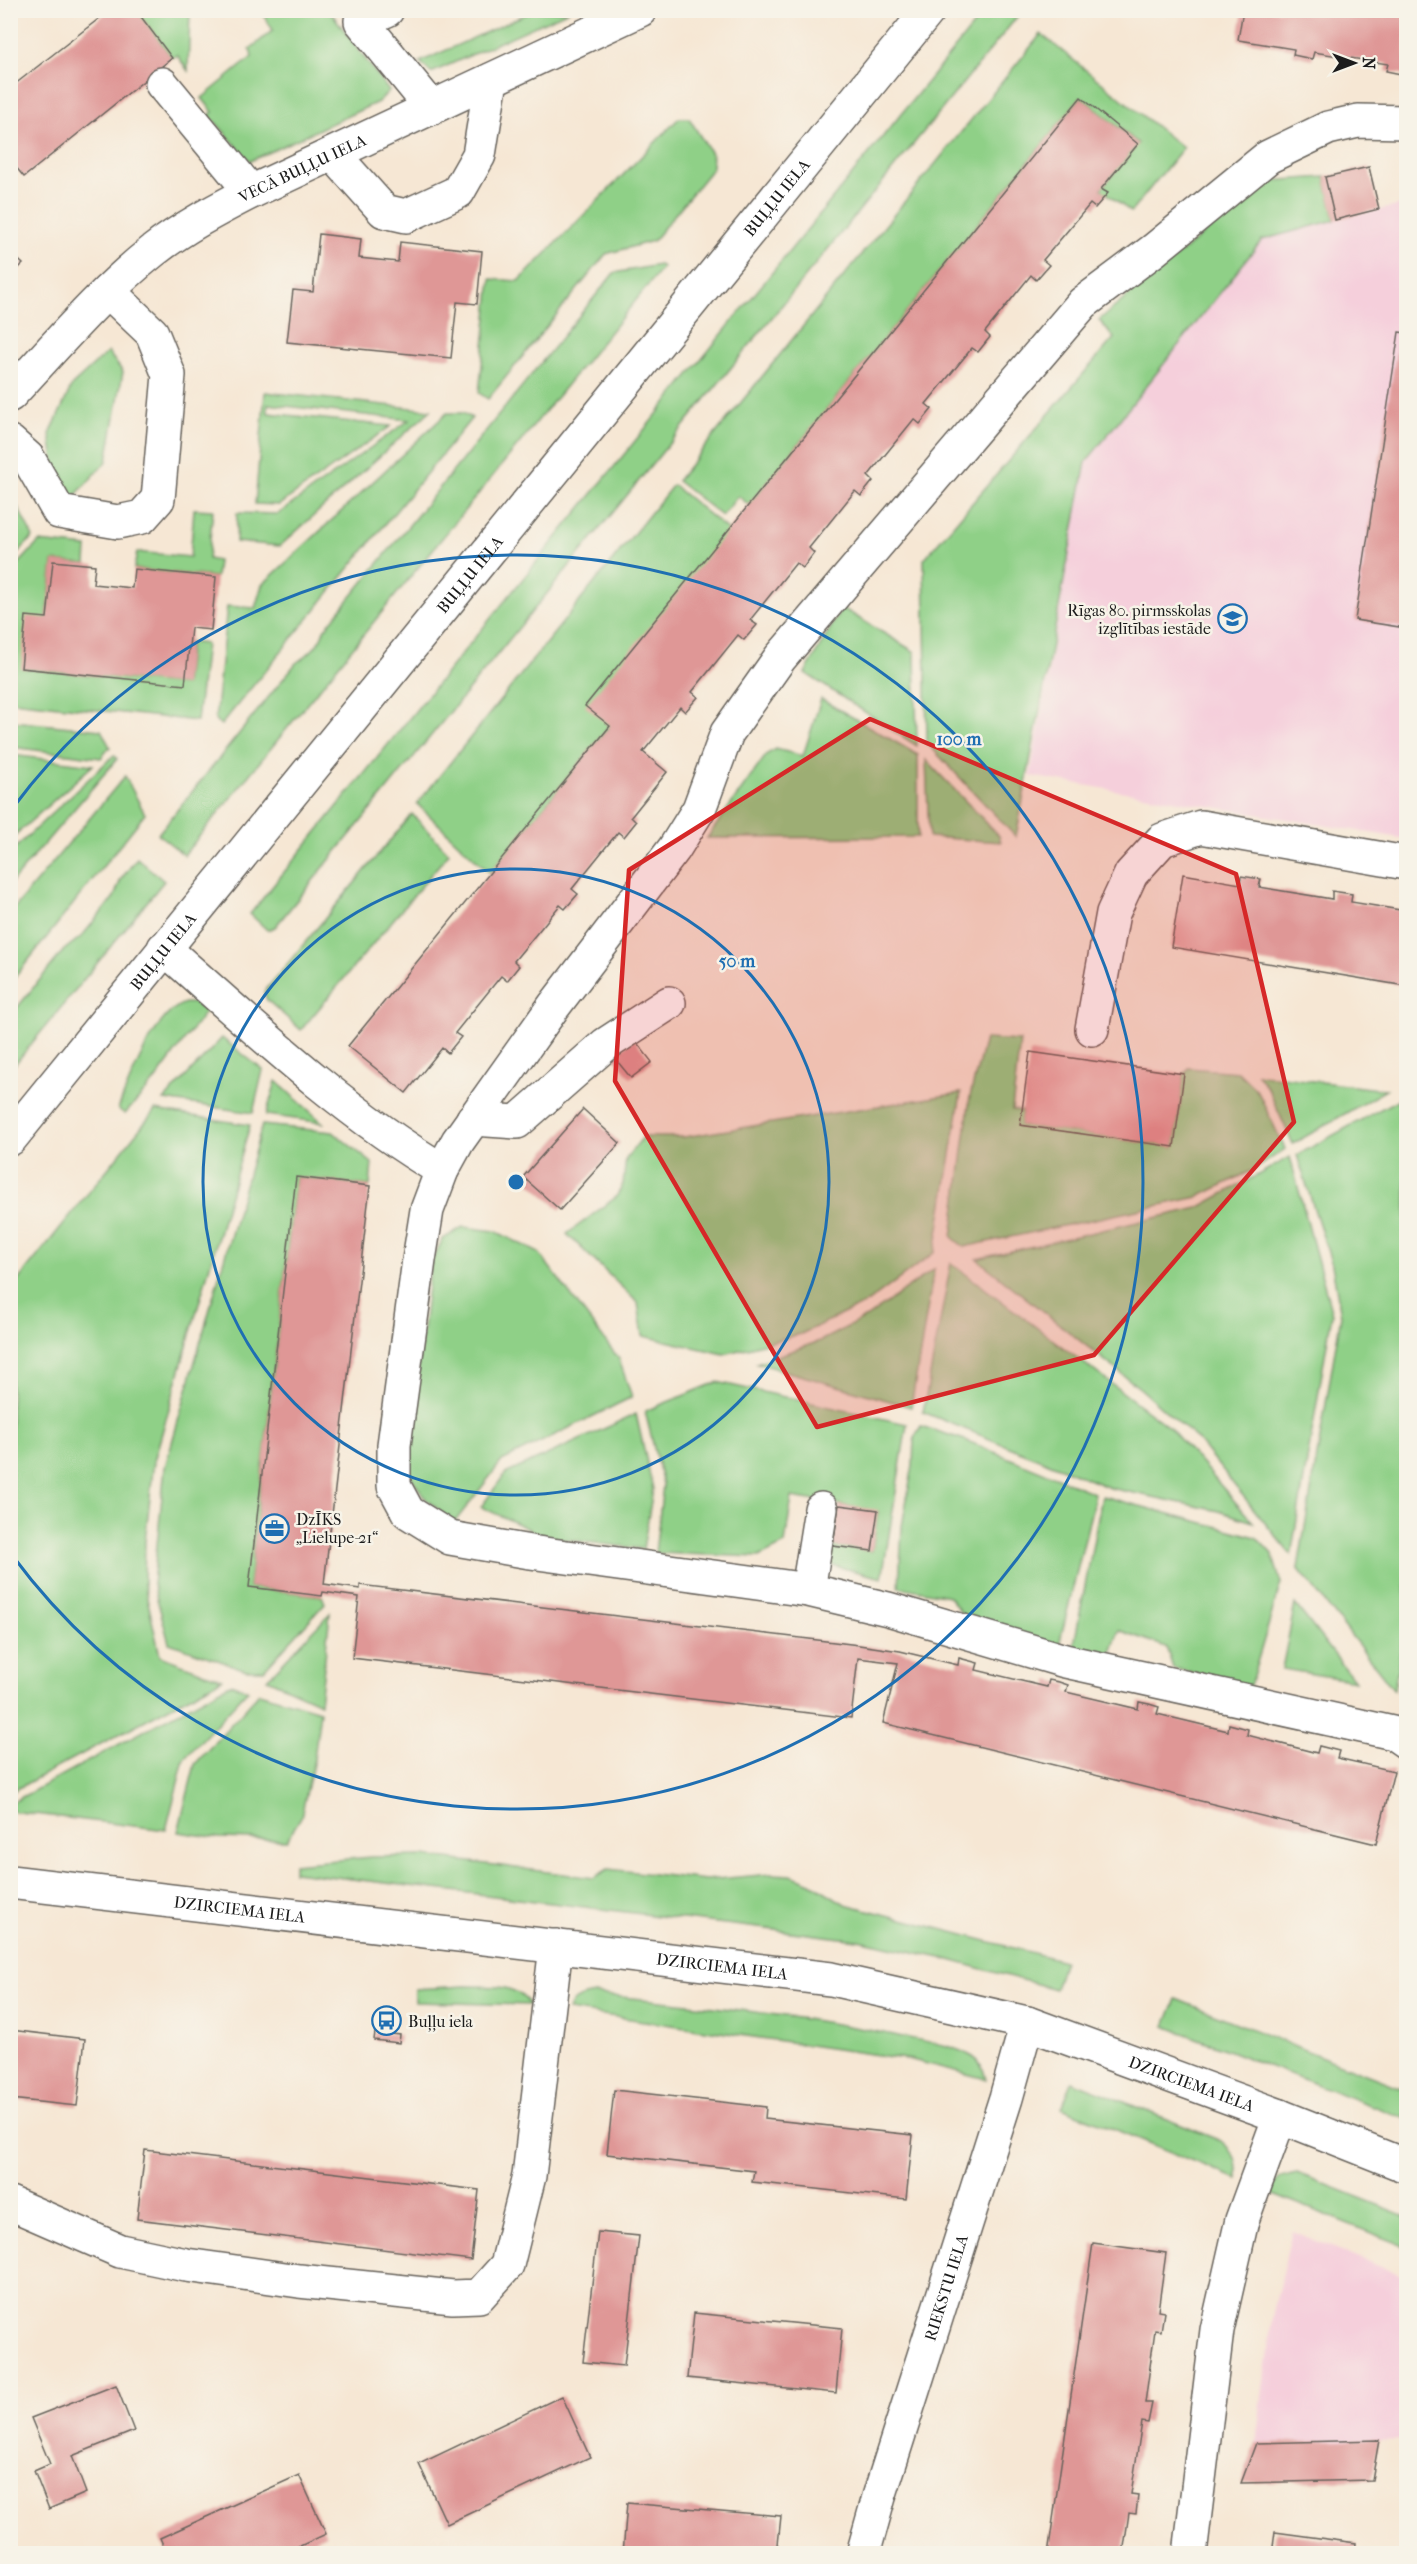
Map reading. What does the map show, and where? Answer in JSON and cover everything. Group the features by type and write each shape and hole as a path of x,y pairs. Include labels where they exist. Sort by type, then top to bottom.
{"street":[{"name":"VECĀ BUĻĻU IELA","path":"10,394 108,291 153,251 201,219 251,192 640,10"},
{"name":"BUĻĻU IELA","path":"10,1139 929,10"},
{"path":"366,14 432,108"},
{"path":"333,154 384,211 406,216 458,192 479,155 490,80"},
{"path":"162,84 251,192"},
{"path":"1407,122 1358,121 1328,128 1268,157 1154,250 1083,303 780,658 726,733 699,809 674,849 554,1006 473,1119 442,1170 427,1210 405,1350 394,1445 393,1486 408,1512 450,1538 530,1552 808,1590 888,1609 1065,1661 1393,1733 1407,1742"},
{"path":"10,442 28,458 59,512 118,522 142,517 158,498 170,375 152,333 108,291"},
{"path":"1092,1029 1113,913 1131,874 1162,840 1201,827 1407,863"},
{"path":"164,948 280,1050 400,1146 442,1170"},
{"path":"473,1119 517,1122 606,1044 669,1003"},
{"path":"808,1590 821,1509"},
{"name":"DZIRCIEMA IELA","path":"10,1882 831,1979 1027,2023 1280,2116 1407,2166"},
{"path":"10,2203 120,2251 186,2265 310,2282 453,2297 479,2296 507,2265 529,2176 556,1946"},
{"name":"RIEKSTU IELA","path":"863,2553 1006,2098 1027,2023"},
{"path":"1190,2553 1217,2330 1242,2220 1280,2116"}],"highlighted area":[{"path":"870,719 1236,874 1294,1122 1094,1355 817,1427 615,1081 629,870"}],"shaded area":[{"name":"Rīgas 80. pirmsskolas izglītības iestāde","path":"1406,204 1406,839 1030,776 1086,462 1262,240"},
{"path":"1292,2231 1406,2277 1406,2440 1256,2443 1272,2317"}],"green space":[{"path":"260,10 330,11 389,91 378,102 250,161 209,115 213,112 202,98 252,57 250,49 273,30"},
{"path":"136,11 190,11 188,71 177,55 172,58"},
{"path":"533,11 569,11 431,73 420,62"},
{"path":"985,11 1022,11 275,927 267,930 250,914"},
{"path":"1041,34 1183,148 1131,212 1101,189 1138,143 1081,97 749,505 738,496 722,516 677,481"},
{"path":"679,118 689,118 712,155 712,169 653,241 606,254 488,399 479,393 491,279 519,281"},
{"path":"1325,177 1335,220 1262,240 1086,462 1016,837 927,743 924,559 1114,338 1099,320 1267,181"},
{"path":"659,265 663,267 184,855 158,834 296,663 317,645 324,630 614,273"},
{"path":"108,352 123,372 107,461 73,498 63,491 56,475 50,434 72,385"},
{"path":"265,392 431,410 280,546 236,542 237,513 278,514 409,420 268,404 268,413 391,426 279,505 255,504"},
{"path":"447,413 463,413 472,418 221,725 215,720 227,606 255,608 262,585"},
{"path":"673,485 729,531 610,726 490,873 417,804"},
{"path":"15,502 33,537 11,560 11,519"},
{"path":"194,509 213,510 208,559 218,561 216,577 134,569 137,552 190,557"},
{"path":"39,542 87,547 86,564 53,561 47,618 22,668 185,685 190,642 206,644 197,721 12,701 10,697 10,573"},
{"path":"842,608 915,652 917,746 805,673"},
{"path":"821,699 918,755 918,837 707,838 767,754 776,749 803,756"},
{"path":"11,721 101,730 110,747 101,758 11,747"},
{"path":"11,755 93,765 10,839"},
{"path":"114,755 117,759 11,883 11,848 14,849"},
{"path":"926,760 999,836 1001,842 929,837"},
{"path":"125,776 145,814 11,982 11,912"},
{"path":"412,814 449,853 301,1030 267,1000 264,992"},
{"path":"137,858 164,881 11,1069 11,1015 64,950 82,936 114,897 121,879"},
{"path":"185,1003 194,1003 206,1011 153,1083 125,1114 118,1109 144,1049 163,1020 174,1009"},
{"path":"222,1038 263,1070 253,1113 164,1100"},
{"path":"985,1039 1020,1041 1012,1110 1022,1111 1020,1125 1174,1147 1184,1074 1189,1068 1238,1072 1258,1092 1285,1149 1257,1168 1198,1197 964,1247 952,1237 970,1096"},
{"path":"1257,1074 1386,1090 1293,1144 1268,1089"},
{"path":"276,1081 323,1123 266,1115"},
{"path":"961,1093 935,1252 868,1302 801,1334 724,1354 643,1336 638,1303 567,1234 616,1197 623,1184 626,1158 643,1137 684,1137"},
{"path":"1406,1095 1406,1617 1394,1690 1298,1568 1341,1315 1332,1265 1297,1155"},
{"path":"155,1110 250,1125 154,1461 145,1542 144,1584 160,1656 222,1679 11,1792 11,1289"},
{"path":"262,1125 333,1132 372,1163 370,1186 296,1177 249,1587 322,1596 325,1603 264,1670 246,1670 169,1643 153,1584 165,1467"},
{"path":"1290,1157 1332,1314 1291,1555 1196,1438 1142,1390 977,1259 1198,1208"},
{"path":"463,1227 495,1231 539,1253 619,1359 632,1397 502,1461 454,1523 426,1499 406,1470 431,1262 443,1239"},
{"path":"951,1263 1170,1428 1253,1522 1219,1511 1110,1488 923,1412"},
{"path":"934,1269 911,1407 757,1363 820,1341 867,1317"},
{"path":"717,1382 907,1424 882,1578 831,1565 833,1546 872,1551 878,1511 792,1497 785,1544 759,1557 655,1553 663,1485 645,1411"},
{"path":"636,1414 653,1489 643,1549 546,1537 481,1507 505,1474"},
{"path":"921,1426 965,1440 1094,1493 1059,1645 966,1620 949,1596 899,1587 902,1526 913,1465 914,1438"},
{"path":"1102,1496 1256,1537 1272,1554 1281,1583 1250,1686 1173,1668 1166,1647 1119,1630 1111,1653 1095,1658 1073,1650"},
{"path":"1295,1604 1355,1681 1282,1669"},
{"path":"330,1613 320,1703 267,1679"},
{"path":"230,1684 248,1690 184,1759 166,1830 11,1811 11,1803"},
{"path":"259,1693 320,1711 314,1759 301,1817 287,1840 219,1838 178,1832 195,1764"},
{"path":"424,1856 594,1878 608,1869 706,1880 772,1874 791,1875 811,1883 845,1904 1064,1961 1055,1989 946,1959 858,1940 294,1872 294,1864 371,1857"},
{"path":"493,1986 509,1989 517,1992 530,2005 415,2002 415,1989"},
{"path":"595,1994 782,2016 934,2043 954,2048 973,2057 982,2066 986,2079 912,2060 568,2010 575,2000"},
{"path":"1176,1999 1406,2090 1406,2119 1165,2026"},
{"path":"1072,2081 1221,2141 1235,2157 1237,2179 1062,2108"},
{"path":"1297,2173 1406,2216 1406,2247 1271,2193 1280,2178"}],"building":[{"path":"110,10 136,10 172,58 24,177 10,160 10,88"},
{"path":"1243,10 1406,10 1406,75 1386,71 1388,64 1314,52 1312,59 1293,55 1294,49 1238,40"},
{"path":"1081,97 1138,144 1101,189 1108,193 1095,208 1090,204 1043,260 1049,265 1036,280 1031,275 985,332 990,337 978,352 972,348 926,404 932,409 920,424 914,419 868,476 873,481 861,496 855,491 809,548 814,553 803,568 796,563 750,620 757,625 744,640 738,635 692,692 698,697 685,712 680,707 643,752 667,772 631,817 636,822 624,837 618,832 572,889 578,894 565,909 560,905 514,961 519,966 507,981 501,976 455,1033 461,1037 448,1053 442,1048 406,1093 348,1046 610,726 585,706"},
{"path":"1369,167 1379,209 1335,220 1325,177"},
{"path":"319,234 361,239 359,258 398,262 400,242 482,251 477,304 457,302 451,358 287,342 293,290 313,292"},
{"path":"10,252 23,264 10,276"},
{"path":"1399,332 1406,333 1406,628 1355,620"},
{"path":"53,561 95,565 93,584 132,588 134,569 216,577 211,630 191,628 185,685 21,668 26,616 47,618"},
{"path":"1183,874 1240,884 1241,876 1261,879 1259,887 1332,899 1332,891 1352,894 1351,902 1406,911 1406,986 1171,947"},
{"path":"634,1039 652,1062 631,1078 613,1056"},
{"path":"1030,1052 1184,1074 1174,1147 1020,1125"},
{"path":"583,1109 620,1143 560,1210 523,1177"},
{"path":"296,1177 370,1186 324,1584 360,1589 360,1585 859,1645 900,1651 958,1665 959,1658 978,1663 976,1670 1047,1687 1049,1680 1059,1682 1068,1685 1066,1692 1138,1709 1139,1702 1149,1704 1159,1707 1157,1714 1228,1731 1229,1724 1248,1729 1247,1735 1317,1753 1319,1746 1339,1751 1337,1758 1394,1771 1376,1844 883,1723 898,1663 858,1658 851,1718 352,1658 359,1597 323,1592 322,1596 249,1587"},
{"path":"839,1505 878,1510 872,1551 833,1546"},
{"path":"10,2030 85,2039 77,2106 10,2099"},
{"path":"375,2032 400,2035 399,2043 374,2040"},
{"path":"614,2090 766,2107 765,2119 913,2135 906,2199 752,2182 754,2171 607,2154"},
{"path":"145,2150 479,2190 471,2260 137,2219"},
{"path":"598,2232 639,2236 624,2366 583,2362"},
{"path":"1093,2243 1166,2253 1158,2311 1164,2312 1161,2331 1155,2330 1145,2403 1152,2403 1148,2423 1142,2422 1131,2494 1138,2495 1136,2514 1129,2513 1123,2554 1048,2554"},
{"path":"694,2313 842,2328 836,2393 687,2378"},
{"path":"116,2385 134,2431 72,2456 86,2493 49,2509 34,2471 50,2464 31,2418"},
{"path":"562,2396 590,2457 447,2524 419,2464"},
{"path":"1379,2440 1372,2480 1241,2483 1256,2443"},
{"path":"299,2475 326,2534 283,2554 167,2554 160,2538"},
{"path":"627,2503 781,2516 777,2554 623,2554"},
{"path":"1275,2532 1356,2543 1355,2554 1272,2554"}],"place":[{"name":"Rīgas 80. pirmsskolas izglītības iestāde","path":"1232,619"},
{"name":"DzĪKS „Lielupe-21“","path":"275,1528"},
{"name":"Buļļu iela","path":"387,2021"}]}
